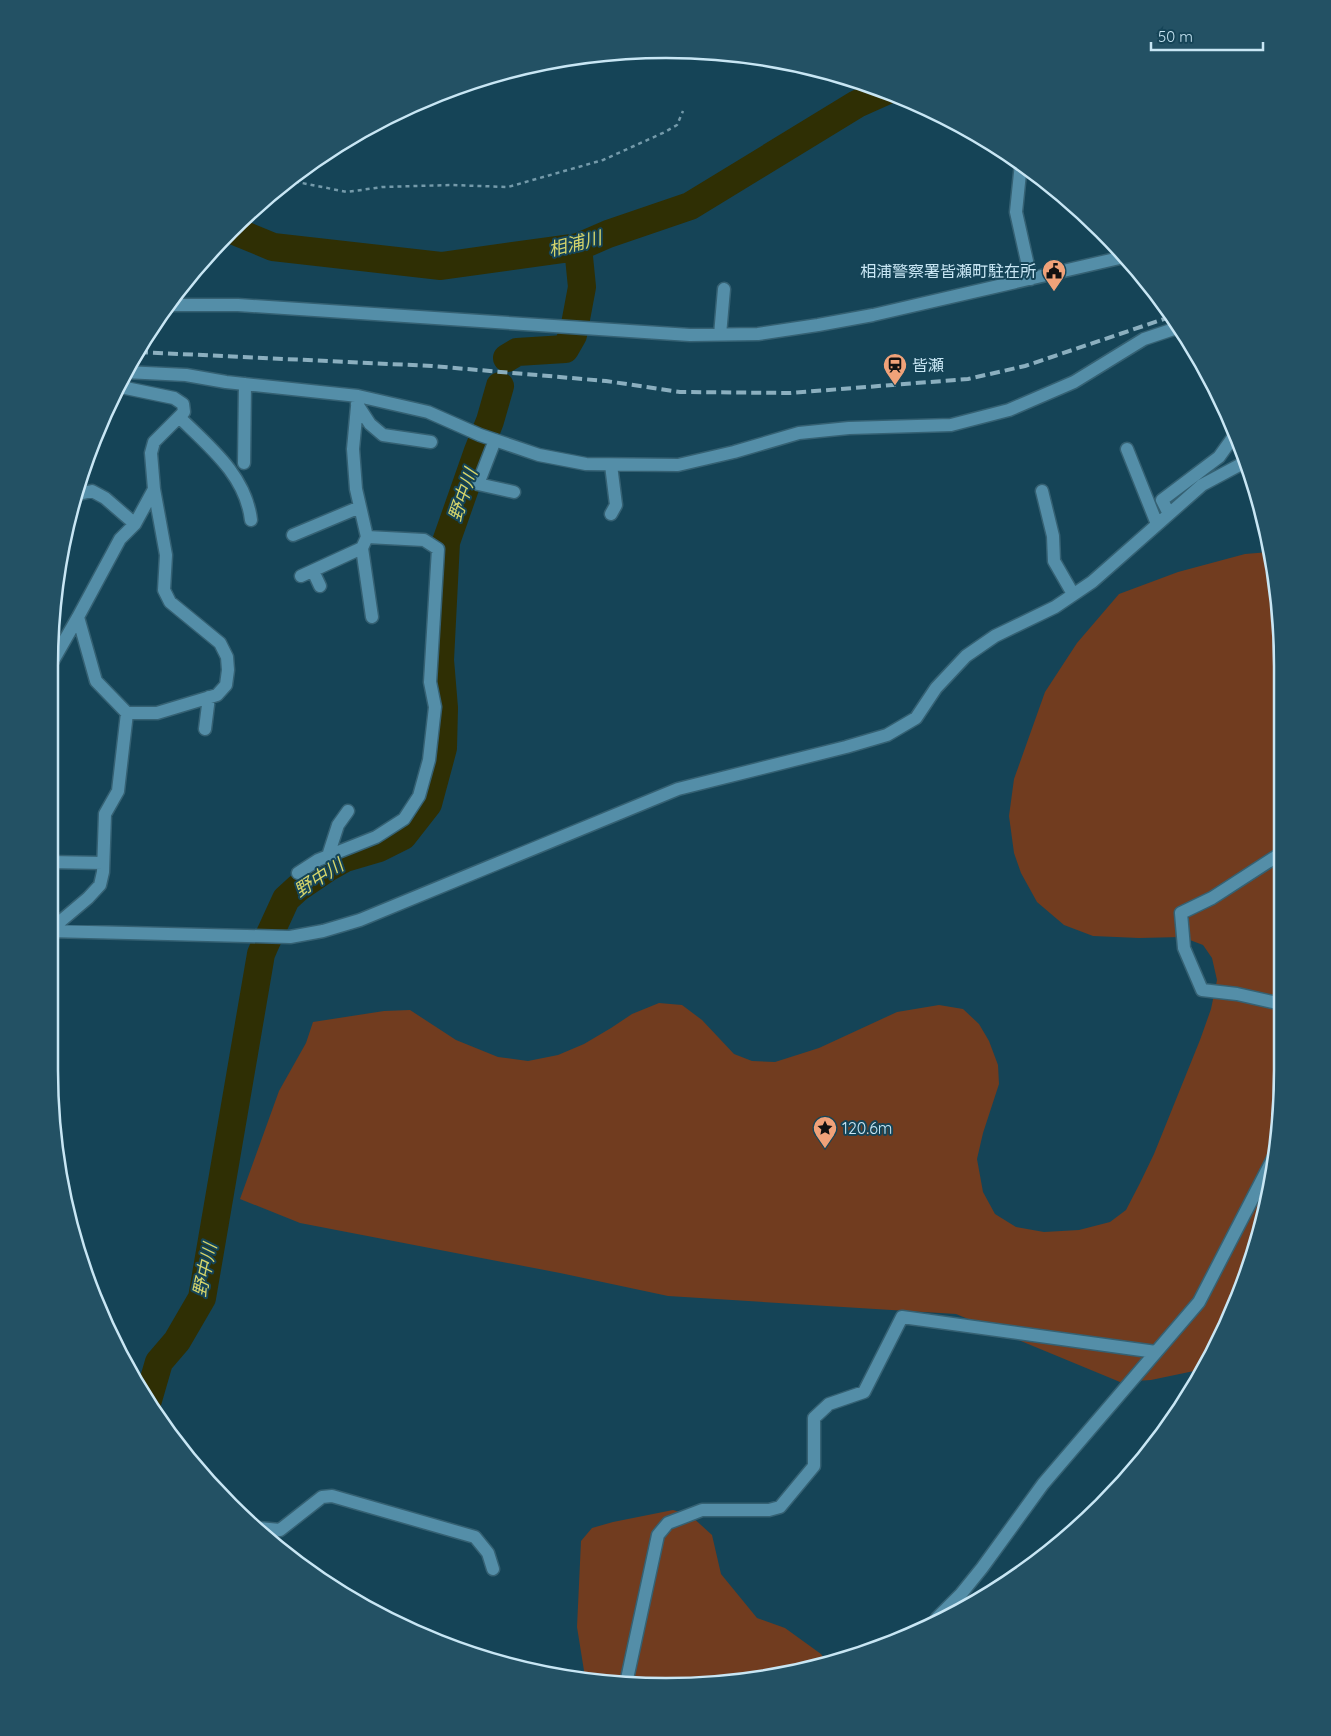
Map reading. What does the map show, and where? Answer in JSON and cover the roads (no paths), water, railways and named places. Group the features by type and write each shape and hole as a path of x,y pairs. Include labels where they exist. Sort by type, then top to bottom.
{"street":[{"path":"1020,172 1016,212 1031,279"},
{"path":"176,305 238,305 690,336 758,334 873,315 1117,259"},
{"path":"720,335 724,289"},
{"path":"133,372 186,374 428,412 495,440 539,455 586,464 678,465 734,452 799,433 849,428 951,425 1009,410 1074,382 1144,338 1172,329"},
{"path":"244,463 245,384"},
{"path":"78,617 96,681 127,713 157,713 217,694 226,685 227,657 220,643 170,602 164,590 166,555 154,489 151,453 154,442 184,412 183,404 174,398 125,388"},
{"path":"357,400 370,424 383,435 431,442"},
{"path":"357,400 353,449 356,489 360,507 372,616"},
{"path":"179,417 220,457 238,481 249,506 251,520"},
{"path":"495,440 478,484 514,492"},
{"path":"1169,514 1162,500 1219,457 1230,441"},
{"path":"1127,449 1157,524"},
{"path":"611,464 616,505 611,514"},
{"path":"57,931 290,937 323,931 360,920 678,789 887,735 916,718 936,688 966,656 995,636 1055,607 1092,582 1202,485 1239,466"},
{"path":"58,653 120,539 135,524 154,489"},
{"path":"83,493 92,491 105,498 135,524"},
{"path":"1042,491 1053,536 1054,561 1073,594"},
{"path":"294,535 360,507"},
{"path":"298,873 318,860 376,837 404,819 419,796 430,760 435,707 430,682 438,549 424,540 364,543 307,573 320,586"},
{"path":"206,729 209,697"},
{"path":"57,924 88,898 100,885 105,814 118,791 127,713"},
{"path":"328,856 338,825 348,811"},
{"path":"1274,858 1212,898 1181,912 1184,948 1202,990 1237,994 1274,1002"},
{"path":"57,862 103,863"},
{"path":"945,1610 961,1594 1043,1484 1199,1302 1264,1176"},
{"path":"627,1677 658,1535 668,1523 702,1510 769,1510 780,1507 814,1466 814,1418 829,1404 864,1392 902,1317 1156,1352"},
{"path":"266,1529 280,1530 322,1497 332,1496 475,1537 488,1553 493,1569"}],"waterway":[{"name":"相浦川","path":"239,233 273,247 441,266 578,247 608,234 690,206 857,104 876,96"},
{"name":"野中川","path":"507,358 517,352 565,349 573,335 582,287 578,247"},
{"name":"野中川","path":"150,1392 159,1362 177,1341 202,1298 261,954 286,899 298,888 345,858 379,848 403,836 428,804 443,748 444,708 440,660 446,542 490,421 500,386"}],"railway":[{"path":"145,352 432,366 606,381 680,392 790,393 968,379 1025,366 1165,319"}],"place":[{"name":"相浦警察署皆瀬町駐在所","path":"1054,292"},
{"name":"皆瀬","path":"895,386"},
{"name":"120.6m","path":"825,1149"}]}
